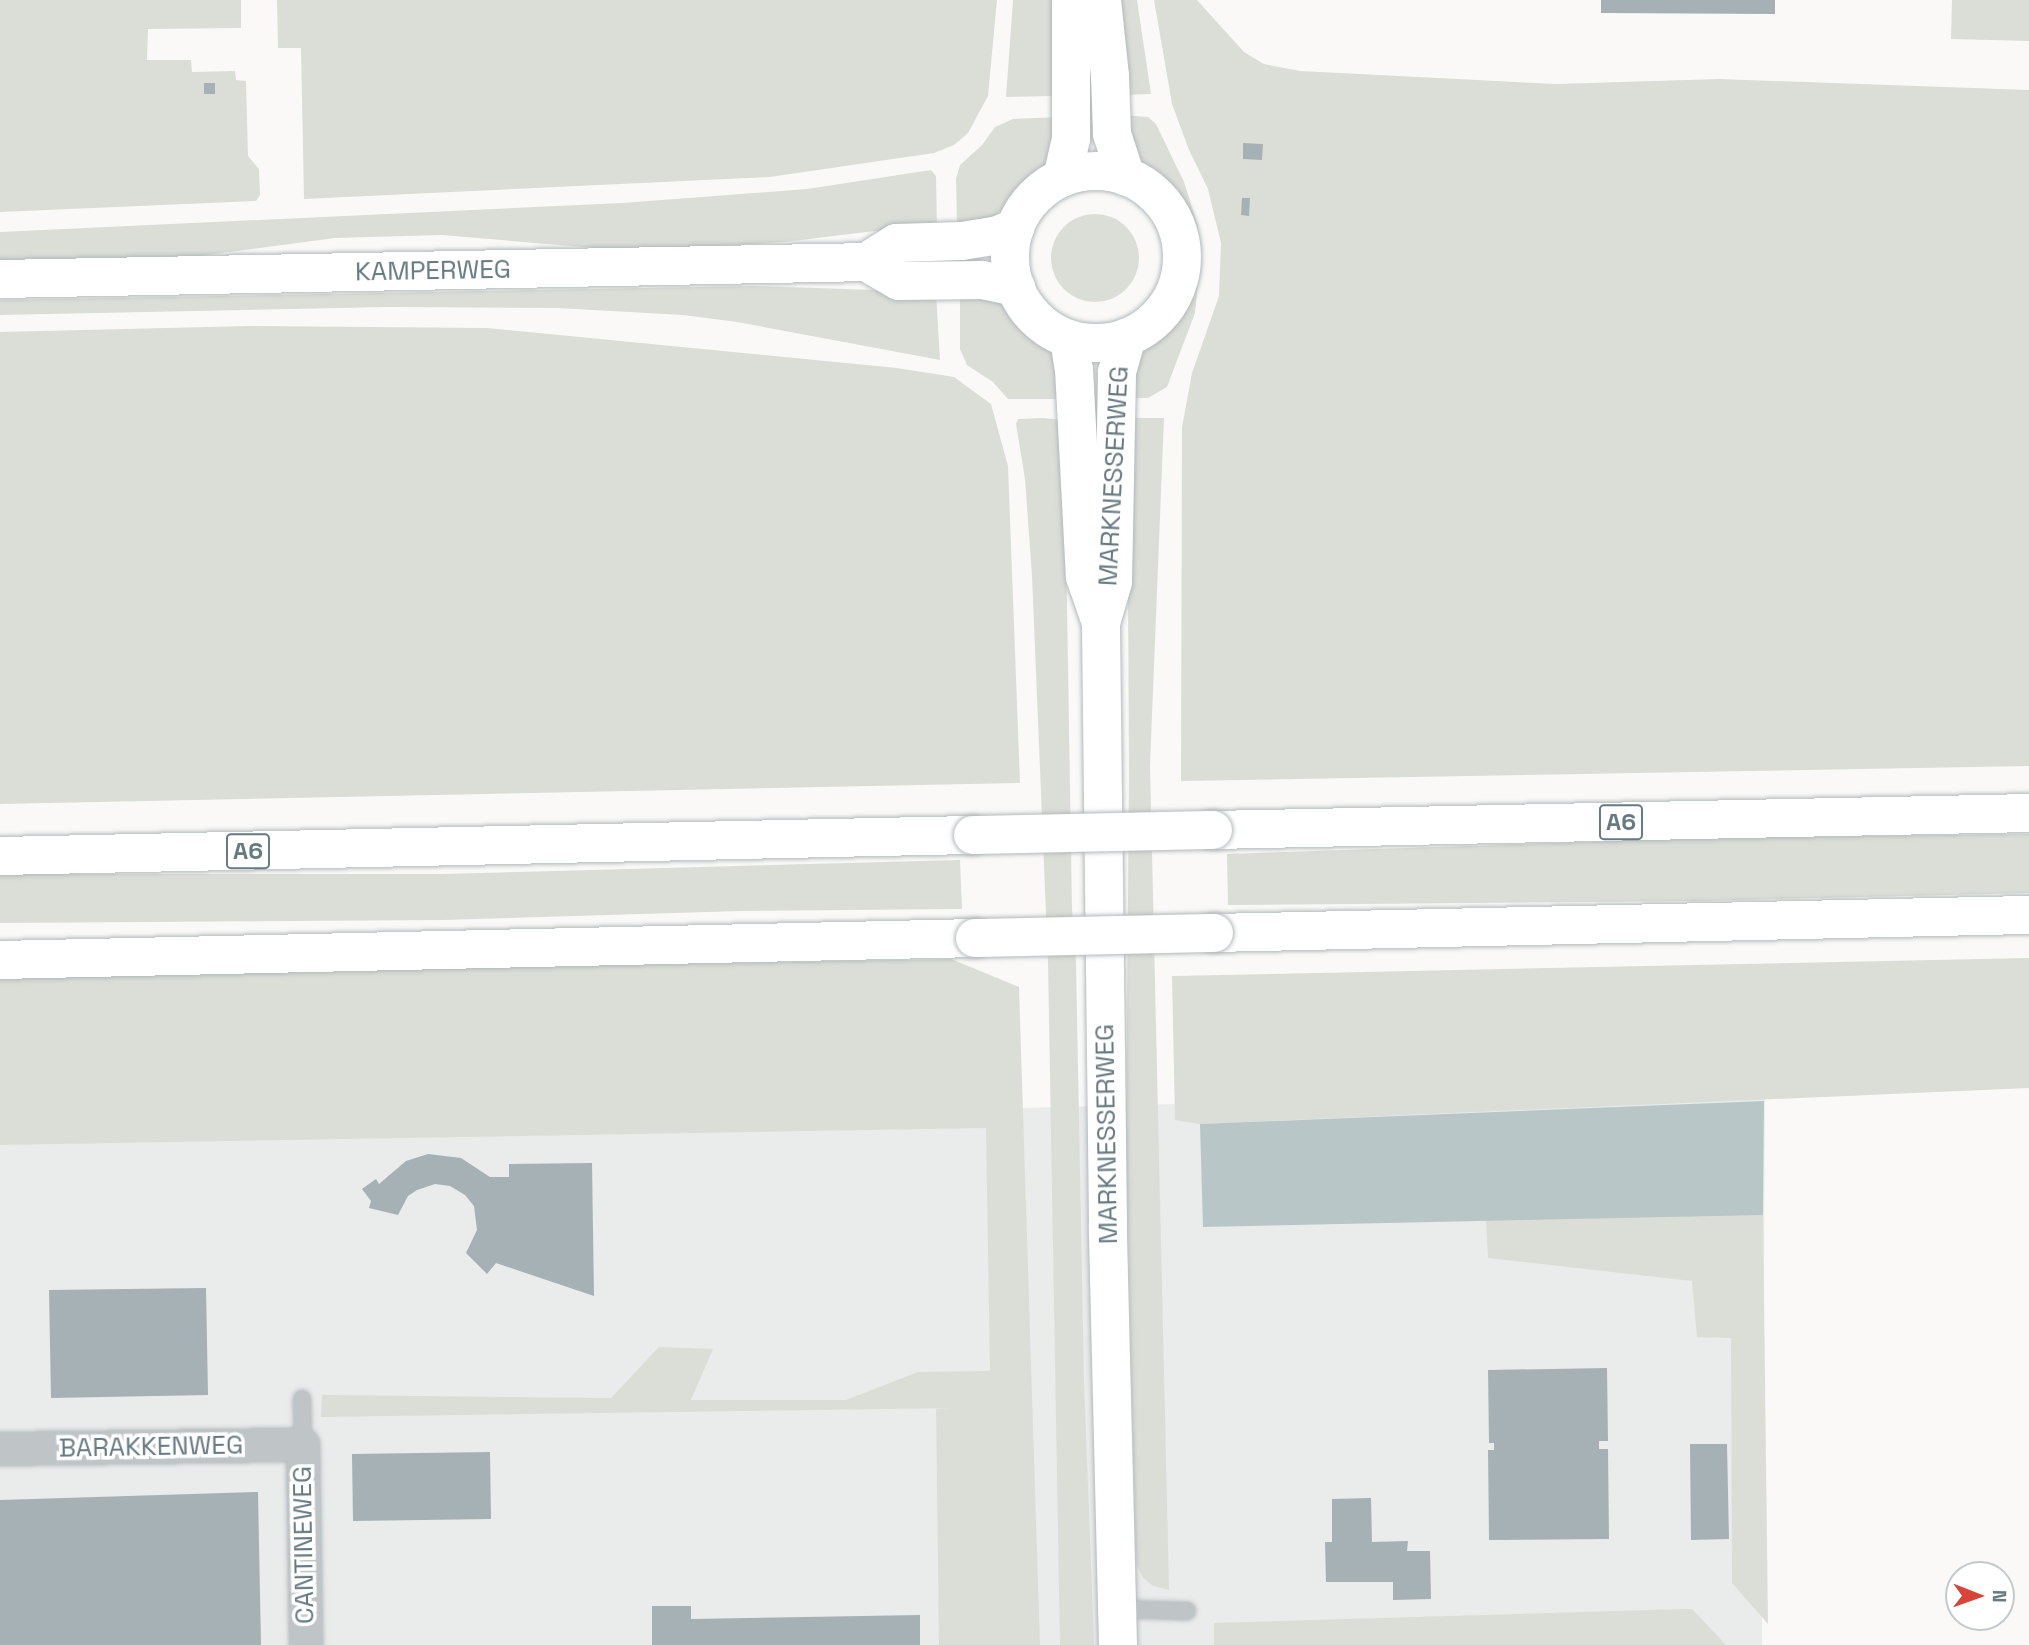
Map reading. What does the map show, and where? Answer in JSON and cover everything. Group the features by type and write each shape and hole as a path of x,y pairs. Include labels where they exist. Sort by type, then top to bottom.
{"main road":[{"path":"1062,178 1071,139 1071,0"},
{"path":"1102,0 1110,76 1112,134 1126,177 1094,172 1062,178 1037,195 1016,228 1010,258 1016,287 1033,315 1049,330 1069,339 1098,343 1127,337"},
{"name":"MARKNESSERWEG","path":"1117,1627 1108,1225 1101,624 1113,582 1117,372 1127,337 1148,326 1165,308 1176,287 1182,263 1176,227 1164,206 1147,189 1126,177"},
{"path":"1016,228 995,236 962,241 896,243 866,262 899,281 982,280 1016,287"},
{"name":"KAMPERWEG","path":"0,279 866,262"},
{"name":"MARKNESSERWEG","path":"1069,339 1074,369 1085,577 1101,624"},
{"name":"A6","path":"0,856 2029,813"},
{"path":"0,960 2029,915"}],"street":[{"name":"BARAKKENWEG","path":"0,1450 303,1445"},
{"name":"CANTINEWEG","path":"303,1445 306,1645"}],"lane":[{"path":"302,1399 303,1445"},
{"path":"1117,1627 1187,1611"}],"shaded area":[{"path":"0,0 241,0 241,28 148,29 147,60 191,60 192,72 235,71 236,80 246,81 248,156 259,169 260,195 256,201 0,212"},
{"path":"277,0 997,0 988,96 968,133 954,145 934,153 770,177 304,199 301,48 278,48"},
{"path":"1013,0 1059,0 1056,96 1006,97"},
{"path":"1114,0 1137,0 1151,94 1123,95"},
{"path":"1154,0 1197,0 1244,52 1264,64 1300,71 1556,84 1719,79 2029,90 2029,766 1181,781 1182,427 1192,373 1219,296 1221,243 1208,189 1189,150 1172,104"},
{"path":"1952,0 2029,0 2029,41 1951,39"},
{"path":"1123,115 1148,117 1156,124 1184,182 1198,226 1201,251 1195,313 1167,387 1148,398 1126,398 1139,353 1170,321 1185,298 1192,271 1192,250 1185,217 1173,196 1142,165"},
{"path":"1060,117 1049,164 994,217 957,227 956,179 960,165 982,145 995,127 1013,119"},
{"path":"931,170 936,176 937,229 908,227 784,242 669,249 606,249 442,235 335,238 200,256 0,261 0,232 622,203 807,189"},
{"path":"1095,214 1112,217 1126,227 1136,241 1139,258 1136,275 1126,289 1112,299 1095,302 1078,299 1064,289 1054,275 1051,258 1054,241 1064,227 1078,217"},
{"path":"751,286 936,292 940,360 737,322 683,315 557,308 389,307 0,315 0,300"},
{"path":"960,293 1003,303 1047,345 1053,355 1064,399 1008,399 993,382 967,365 960,349"},
{"path":"248,326 488,328 897,368 954,377 991,404 1008,466 1020,783 0,804 0,332"},
{"path":"1127,418 1164,418 1150,765 1169,1590 1153,1586 1143,1578 1137,1565 1136,1553 1126,1148 1129,774"},
{"path":"1018,419 1064,420 1072,909 1076,961 1084,1381 1094,1645 1060,1645 1048,962 1032,576 1025,479 1016,424"},
{"path":"2029,834 2029,893 1700,901 1228,905 1227,854 1702,838"},
{"path":"960,860 962,909 741,911 443,920 0,923 0,874 441,874"},
{"path":"2029,958 2029,1088 1200,1124 1175,1120 1172,976"},
{"path":"951,959 1019,987 1040,1645 939,1645 936,1409 951,1408 321,1417 322,1395 611,1398 659,1347 713,1349 691,1400 846,1400 918,1372 990,1371 986,1128 0,1145 0,975"},
{"path":"1765,1088 1762,1645 0,1645 0,1136"},
{"path":"1764,1101 1763,1215 1203,1227 1200,1124"},
{"path":"1763,1215 1768,1624 1732,1583 1731,1338 1697,1337 1692,1281 1488,1258 1486,1219"},
{"path":"1692,1609 1726,1645 1214,1645 1214,1623"}],"building":[{"path":"1601,0 1775,0 1775,14 1601,13"},
{"path":"204,83 215,83 215,94 204,94"},
{"path":"1243,143 1263,144 1262,160 1243,159"},
{"path":"1242,198 1250,198 1249,216 1241,215"},
{"path":"428,1154 461,1158 490,1177 509,1177 509,1164 592,1163 594,1296 496,1263 487,1274 466,1253 477,1230 474,1206 465,1195 450,1186 435,1184 417,1190 408,1196 398,1215 369,1208 371,1201 362,1189 376,1179 379,1184 406,1161"},
{"path":"206,1288 208,1395 51,1398 49,1290"},
{"path":"1607,1368 1608,1441 1599,1441 1599,1449 1608,1449 1609,1539 1489,1540 1488,1450 1494,1450 1494,1443 1489,1443 1488,1370"},
{"path":"1690,1444 1727,1444 1729,1539 1691,1540"},
{"path":"490,1452 491,1519 353,1521 352,1454"},
{"path":"258,1492 261,1645 0,1645 0,1500"},
{"path":"1371,1498 1372,1542 1408,1541 1407,1551 1430,1551 1431,1599 1393,1600 1393,1582 1326,1582 1325,1542 1332,1542 1332,1499"},
{"path":"652,1606 691,1606 691,1619 920,1615 920,1645 652,1645"}]}
